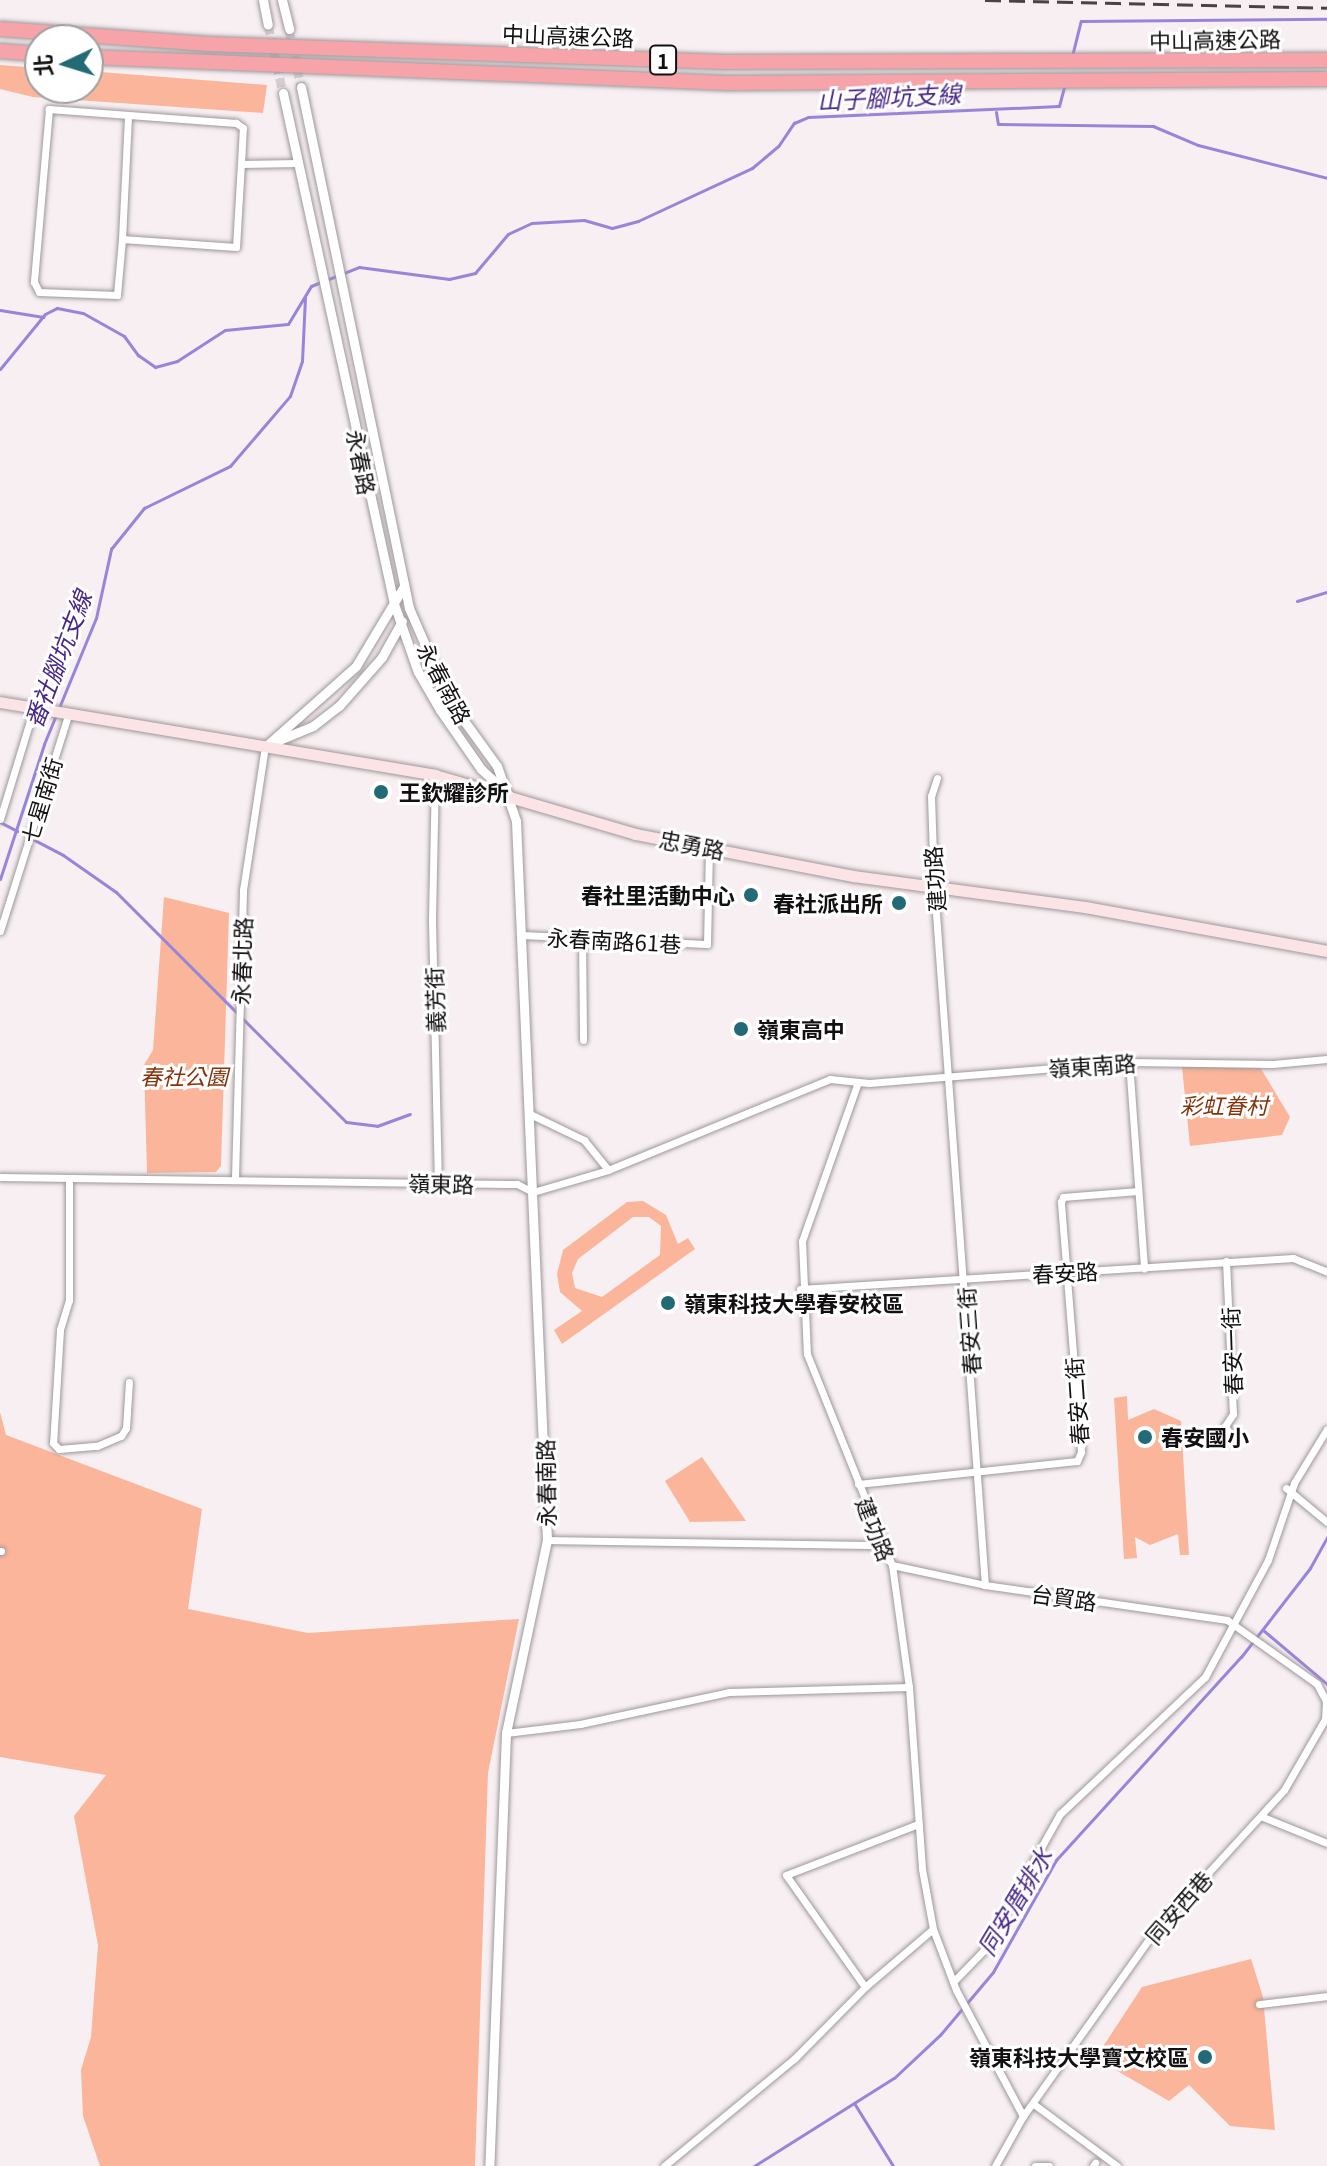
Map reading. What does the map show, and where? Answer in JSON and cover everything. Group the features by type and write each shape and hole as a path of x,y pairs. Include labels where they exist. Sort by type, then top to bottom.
{"highway":[{"name":"中山高速公路","path":"0,29 208,44 725,62 1327,60"},
{"path":"0,51 24,53"},
{"name":"中山高速公路","path":"104,58 727,83 1327,79"}],"main road":[{"path":"0,702 39,708"},
{"name":"忠勇路","path":"39,708 435,775 635,834 709,848 1327,951"}],"street":[{"path":"263,0 268,25"},
{"path":"282,0 289,29"},
{"name":"永春路","path":"301,87 409,608"},
{"path":"241,164 299,163 283,93"},
{"path":"122,239 236,247 243,128 236,123 49,109 45,115 34,282 39,292 117,295 128,116"},
{"name":"永春路","path":"299,163 394,604 401,624"},
{"path":"266,746 356,666 404,586"},
{"path":"266,746 313,726 339,706 382,657 409,608"},
{"name":"永春南路","path":"409,608 449,700 497,766 511,797 532,1115 547,1540 506,1733 489,2166"},
{"name":"永春南路","path":"401,624 418,672 455,735 511,797"},
{"path":"0,819 39,708"},
{"name":"七星南街","path":"0,931 65,714"},
{"name":"永春北路","path":"235,1178 243,890 266,746"},
{"name":"義芳街","path":"435,775 432,921 438,1183"},
{"name":"建功路","path":"937,778 931,796 934,886 951,1076"},
{"name":"永春南路61巷","path":"521,935 707,944 709,848"},
{"path":"582,938 583,1040"},
{"name":"嶺東南路","path":"858,1082 1129,1062 1327,1059"},
{"path":"1129,1062 1144,1268"},
{"name":"春安三街","path":"951,1076 985,1585"},
{"name":"嶺東路","path":"0,1177 517,1184 533,1192 608,1170 830,1079 858,1082"},
{"name":"建功路","path":"858,1082 805,1227 800,1289 807,1354 892,1565 909,1687 918,1824 933,1929 954,1986 1023,2116"},
{"path":"532,1115 584,1140 608,1170"},
{"path":"69,1179 69,1300 60,1330 53,1443 59,1449 97,1446 121,1436 126,1428 129,1382"},
{"name":"春安二街","path":"858,1484 1069,1464 1081,1452 1063,1197 1138,1191"},
{"name":"春安路","path":"800,1289 1293,1258 1327,1272"},
{"name":"春安一街","path":"1226,1261 1233,1414 1225,1426 1232,1437"},
{"path":"954,1986 983,1951 1060,1814 1197,1686 1236,1626 1268,1560 1288,1491 1327,1429"},
{"path":"1288,1491 1327,1522"},
{"path":"547,1540 882,1545"},
{"name":"台貿路","path":"892,1565 985,1585 1227,1620 1236,1626"},
{"path":"1236,1626 1246,1637 1276,1653 1317,1684 1326,1701"},
{"path":"506,1733 567,1726 729,1692 909,1687"},
{"name":"同安西巷","path":"995,2166 1023,2116 1035,2105 1154,1932 1263,1817 1315,1739 1326,1701"},
{"path":"1263,1817 1327,1843"},
{"path":"865,1987 786,1875 918,1824"},
{"path":"664,2166 794,2059 865,1987 933,1929"},
{"path":"1259,2004 1327,1996"},
{"path":"1035,2105 1117,2166"},
{"path":"1035,2166 1049,2166"}],"green space":[{"path":"0,65 24,67 24,95 0,89"},
{"path":"104,72 267,85 263,113 104,102"},
{"name":"春社公園","path":"164,897 229,913 221,1166 216,1172 147,1173 144,1065 153,1050"},
{"name":"彩虹眷村","path":"1182,1067 1260,1067 1290,1117 1282,1135 1190,1146"},
{"path":"643,1201 666,1215 678,1244 688,1238 695,1249 562,1344 554,1330 582,1311 560,1292 557,1274 563,1250 627,1202","holes":["633,1217 649,1217 661,1226 660,1255 602,1297 575,1288 572,1273 578,1259"]},
{"path":"1127,1396 1128,1420 1154,1409 1181,1421 1189,1555 1180,1555 1178,1534 1150,1545 1135,1537 1137,1558 1124,1559 1114,1398"},
{"path":"0,1412 6,1435 202,1509 188,1609 308,1633 519,1619 488,1773 475,2166 100,2166 83,2116 81,2070 91,2037 98,1945 74,1816 106,1775 0,1757"},
{"path":"702,1457 746,1521 690,1522 665,1481"},
{"path":"1251,1959 1263,1997 1275,2130 1230,2126 1189,2085 1169,2101 1107,2065 1104,2045 1142,1987"}],"waterway":[{"name":"山子腳坑支線","path":"1072,56 1081,21 1327,19"},
{"name":"山子腳坑支線","path":"0,369 45,314 57,308 83,313 124,336 138,355 155,367 177,361 225,330 288,324 311,286 359,267 449,279 475,273 508,234 532,223 584,220 612,228 638,221 752,168 779,145 794,123 808,117 1059,106 1064,87"},
{"path":"996,112 998,124 1153,126 1198,145 1327,178"},
{"name":"番社腳坑支線","path":"0,879 44,744 96,618 111,549 144,508 230,466 290,396 302,361 305,297"},
{"path":"0,310 43,317"},
{"path":"1297,601 1327,592"},
{"path":"0,822 63,855 116,892 346,1122 377,1126 410,1114"},
{"name":"同安厝排水","path":"754,2166 894,2078 940,2035 993,1972 1056,1860 1241,1657 1310,1568 1327,1537"},
{"path":"1263,1630 1327,1684"},
{"path":"854,2103 893,2166"}],"tunnel":[{"path":"268,25 283,93"},
{"path":"289,29 301,87"}],"railway":[{"path":"985,0 1327,8"}],"place":[{"name":"王欽耀診所","path":"381,792"},
{"name":"春社里活動中心","path":"751,895"},
{"name":"春社派出所","path":"899,903"},
{"name":"嶺東高中","path":"741,1029"},
{"name":"嶺東科技大學春安校區","path":"668,1303"},
{"name":"春安國小","path":"1145,1437"},
{"name":"嶺東科技大學寶文校區","path":"1205,2057"}]}
